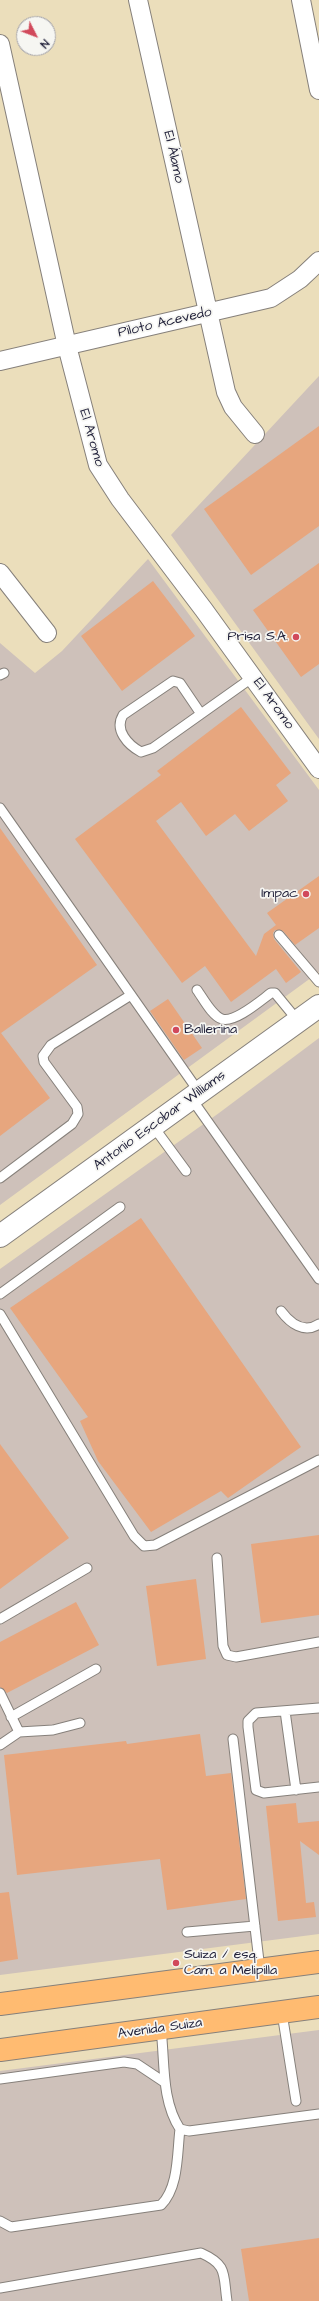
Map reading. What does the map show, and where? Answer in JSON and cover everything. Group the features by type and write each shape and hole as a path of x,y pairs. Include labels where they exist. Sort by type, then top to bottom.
{"main road":[{"path":"0,2004 319,1962"},
{"name":"Avenida Suiza","path":"0,2050 319,2007"}],"street":[{"name":"El Álamo","path":"138,0 226,392 233,407 255,434"},
{"path":"301,0 319,90"},
{"name":"El Aromo","path":"0,44 67,346 93,452 102,473 319,769"},
{"name":"Piloto Acevedo","path":"0,362 208,314 279,294 300,279 319,261"},
{"path":"0,573 48,633"},
{"name":"Antonio Escobar Williams","path":"0,1236 319,1006"}],"lane":[{"path":"201,714 180,683 173,681 123,715 119,722 119,727 133,747 141,752 153,748 201,714 253,677"},
{"path":"0,808 131,995 195,1095 319,1279"},
{"path":"279,935 319,982"},
{"path":"197,990 215,1015 222,1019 234,1019 271,993 275,993 298,1021"},
{"path":"0,1178 72,1124 78,1114 77,1108 44,1062 43,1056 46,1051 51,1045 131,995"},
{"path":"153,1126 186,1171"},
{"path":"0,1294 120,1207"},
{"path":"281,1311 289,1322 301,1328 314,1327 319,1324"},
{"path":"0,1314 134,1536 144,1546 155,1545 319,1460"},
{"path":"217,1558 223,1646 227,1655 236,1657 319,1642"},
{"path":"0,1619 87,1568"},
{"path":"11,1717 96,1669"},
{"path":"0,1693 19,1732"},
{"path":"319,1708 256,1713 248,1721 254,1786 256,1790 264,1793 319,1787"},
{"path":"285,1711 296,1790"},
{"path":"0,1745 19,1732 53,1730 80,1723"},
{"path":"233,1739 260,1970"},
{"path":"187,1932 255,1926"},
{"path":"282,2013 296,2101"},
{"path":"0,2221 11,2227 161,2205 168,2198 172,2187 180,2129 174,2120 164,2082 161,2029"},
{"path":"0,2079 124,2062 137,2064 164,2082"},
{"path":"180,2129 189,2131 319,2114"},
{"path":"0,2288 201,2252 212,2258 222,2267 227,2301"}],"shaded area":[{"path":"319,376 319,739 171,535"},
{"path":"148,559 319,790 319,972 0,1205 0,643 35,673 62,651"},
{"path":"319,1038 319,1934 0,1975 0,1269 219,1113"},
{"path":"319,2030 319,2301 0,2301 0,2071"}],"building":[{"path":"319,426 319,526 251,575 204,509"},
{"name":"Prisa S.A.","path":"319,563 319,664 301,677 253,610"},
{"path":"153,581 195,636 122,691 81,636"},
{"path":"241,707 291,773 276,785 288,801 249,831 235,814 206,836 181,802 156,821 256,956 264,934 276,925 267,913 319,876 319,928 295,945 283,931 275,930 273,933 274,939 301,972 286,983 276,969 231,1002 205,966 182,983 75,839 161,775 157,771"},
{"path":"0,828 97,965 1,1033 50,1098 0,1136"},
{"name":"Ballerina","path":"168,999 202,1048 184,1060 150,1011"},
{"path":"141,1218 301,1447 228,1498 221,1491 151,1532 98,1461 80,1421 88,1417 10,1308"},
{"path":"0,1444 69,1538 0,1589"},
{"path":"319,1535 319,1615 261,1623 251,1544"},
{"path":"196,1579 206,1659 157,1666 146,1586"},
{"path":"76,1602 99,1645 7,1693 0,1687 0,1642"},
{"path":"200,1734 206,1776 231,1773 246,1899 167,1910 160,1859 17,1875 4,1755 126,1741 127,1744"},
{"path":"296,1803 298,1823 319,1821 319,1855 300,1841 306,1903 314,1902 316,1917 278,1921 266,1806"},
{"path":"9,1892 18,1959 0,1962 0,1893"},
{"path":"319,2238 319,2301 249,2301 241,2249"}],"place":[{"name":"Prisa S.A.","path":"296,637"},
{"name":"Impac","path":"306,894"},
{"name":"Ballerina","path":"176,1030"},
{"name":"Suiza / esq. Cam. a Melipilla","path":"176,1963"}]}
